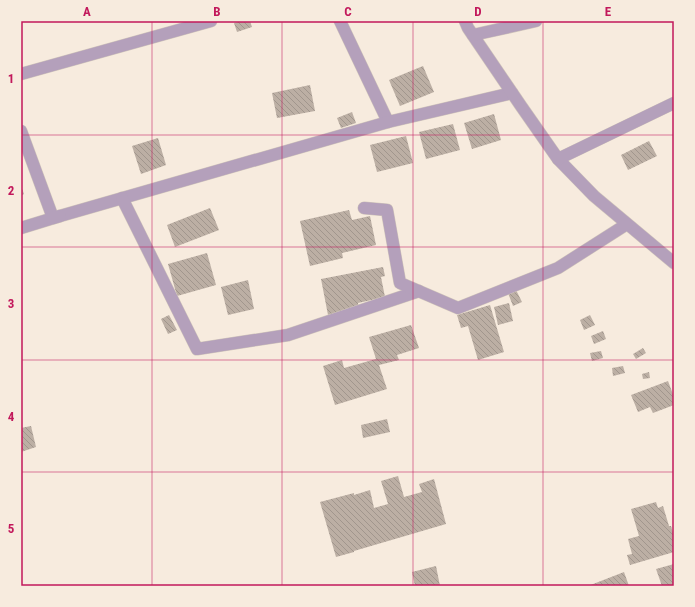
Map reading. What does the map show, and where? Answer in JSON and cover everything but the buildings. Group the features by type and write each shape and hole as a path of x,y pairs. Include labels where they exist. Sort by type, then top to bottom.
{"street":[{"path":"21,74 211,21"},
{"path":"340,21 388,122"},
{"path":"465,21 512,93 558,159 594,196 674,263"},
{"path":"473,35 536,21"},
{"path":"21,228 65,214 388,122 512,93"},
{"path":"558,159 674,103"},
{"path":"21,131 53,218 65,214"},
{"path":"122,198 197,349 288,335 419,291"},
{"path":"364,208 387,210 400,283 458,308 558,268 627,224"}]}
